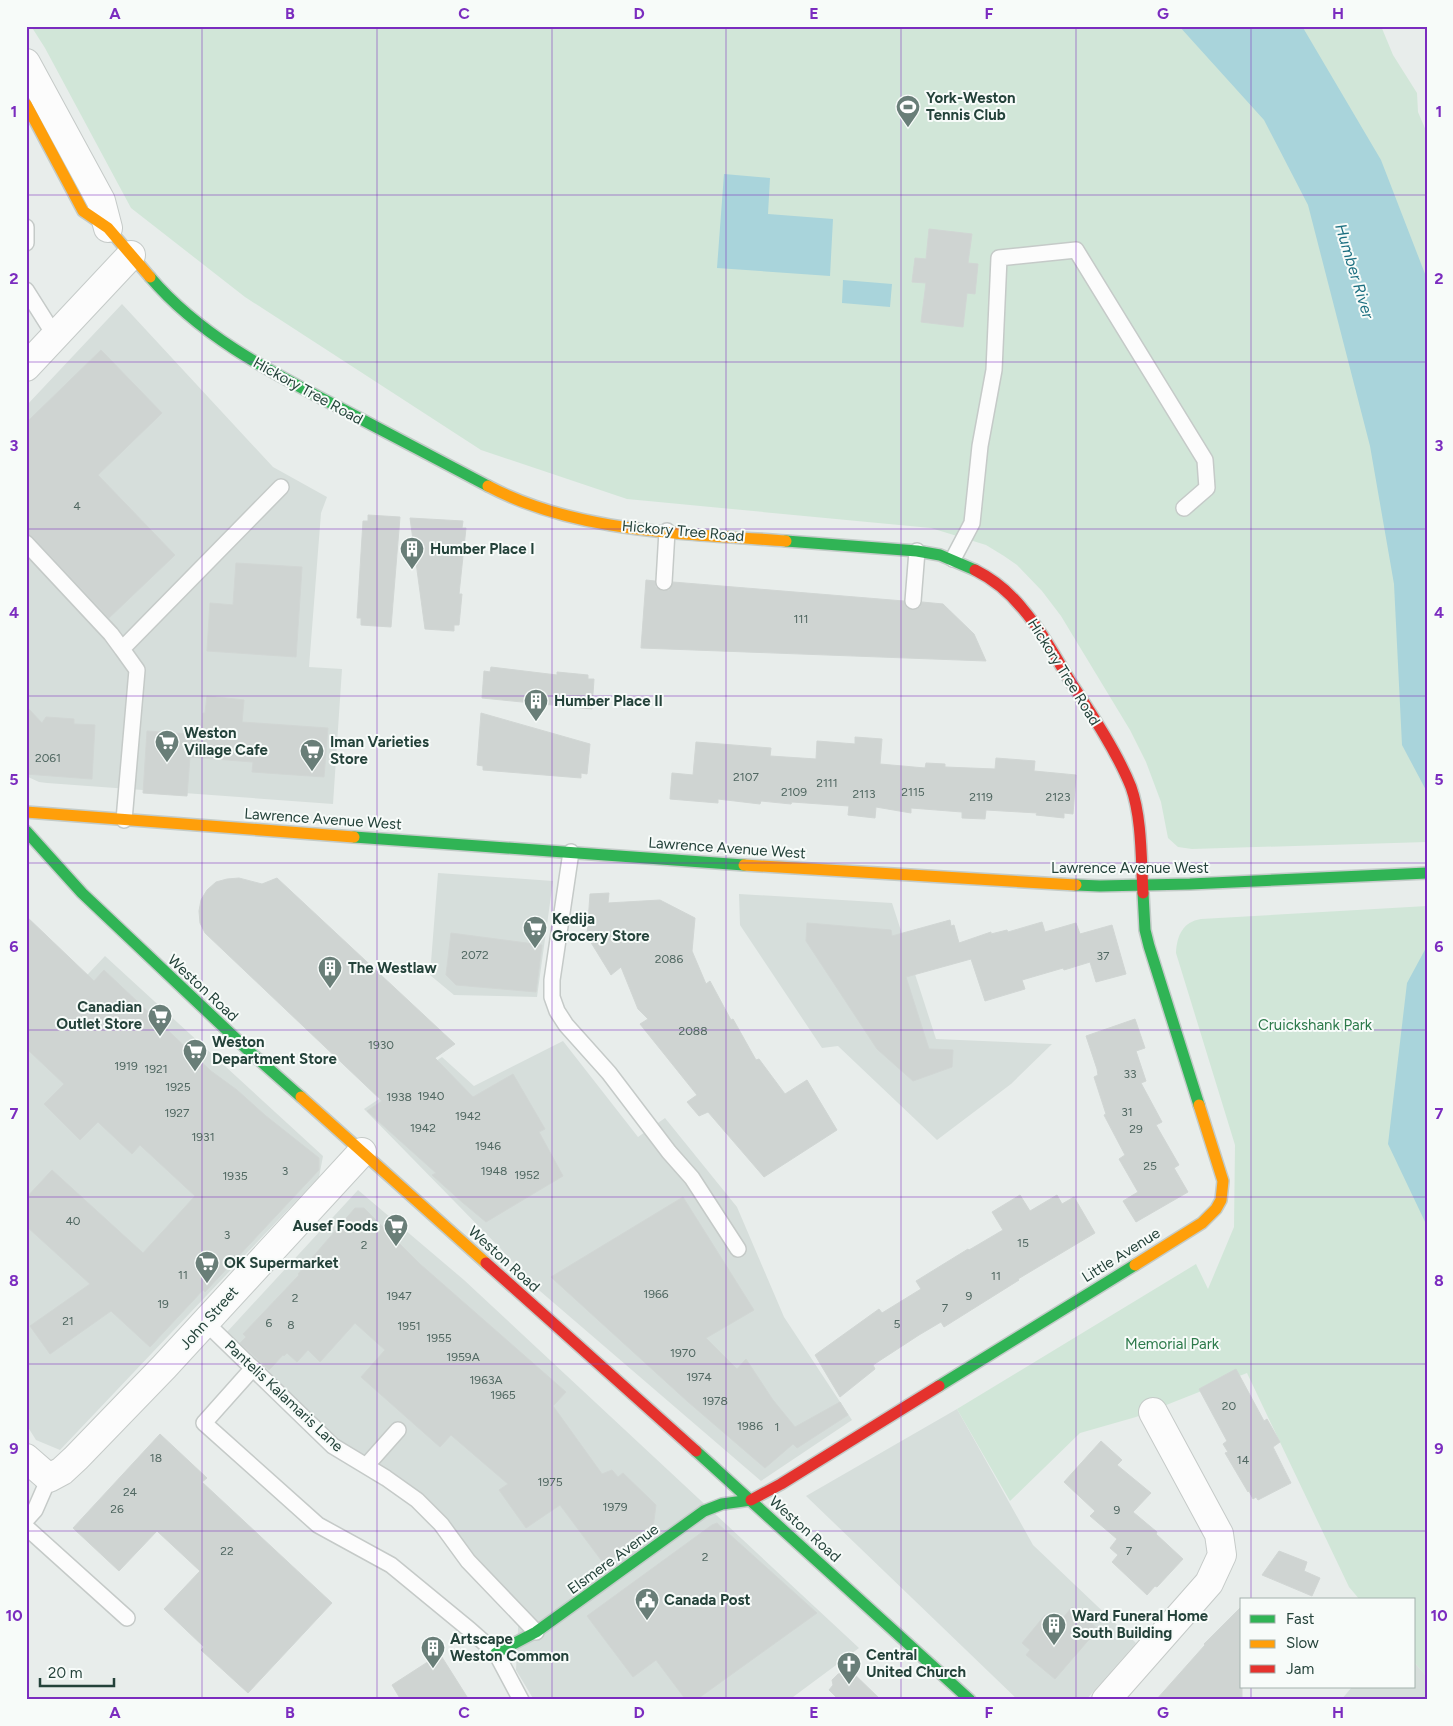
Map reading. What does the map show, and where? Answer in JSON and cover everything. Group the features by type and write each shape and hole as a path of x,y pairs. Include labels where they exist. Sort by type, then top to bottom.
{"main road":[{"name":"Hickory Tree Road","path":"26,104 83,210 108,228 156,284 202,326 234,350 267,370 503,494 568,517 640,529 917,550 953,559 989,577 1022,607 1038,629 1104,736 1131,788 1140,839 1142,885"},
{"name":"Lawrence Avenue West","path":"26,812 970,880 1142,885 1427,873"},
{"name":"Weston Road","path":"26,831 82,893 250,1052 751,1500 970,1700"},
{"name":"Little Avenue","path":"751,1500 785,1482 1202,1223 1220,1205 1223,1194 1223,1181 1148,946 1142,885"},
{"name":"Elsmere Avenue","path":"496,1653 536,1632 704,1511 722,1504 751,1500"}],"street":[{"name":"Hickory Tree Road","path":"26,63 101,201 108,228"},
{"path":"26,367 131,255"},
{"name":"John Street","path":"49,1478 62,1471 76,1458 164,1367 362,1152"},
{"path":"1106,1700 1209,1583 1222,1555 1219,1534 1153,1412"},
{"path":"26,1458 49,1478"}],"lane":[{"path":"26,227 26,243"},
{"path":"953,559 972,523 980,446 994,370 999,258 1076,250 1206,460 1207,488 1184,508"},
{"path":"26,290 55,336"},
{"path":"122,649 281,487"},
{"path":"664,582 667,531"},
{"path":"26,544 104,627 137,670 124,820"},
{"path":"913,601 917,550"},
{"path":"571,852 552,980 552,997 557,1011 566,1025 610,1073 669,1152 692,1178 738,1249"},
{"name":"Pantelis Kalamaris Lane","path":"205,1322 334,1446 417,1500 441,1524 468,1561 536,1632"},
{"path":"253,1368 204,1423 318,1525 391,1565 496,1653 521,1700"},
{"path":"366,1466 398,1430"},
{"path":"26,1520 35,1510 49,1478"},
{"path":"26,1527 127,1618"}],"shaded area":[{"path":"122,304 273,467 327,497 321,513 309,667 342,669 333,804 47,783 39,782 26,776 26,406"},
{"path":"438,873 553,881 537,997 454,995 430,975"},
{"path":"739,894 892,903 936,1039 1052,1044 1011,1084 937,1140 838,1046 822,1048 740,925"},
{"path":"105,956 323,1156 319,1177 60,1450 36,1440 26,1424 26,1040"},
{"path":"563,1041 638,1137 665,1118 737,1207 784,1317 852,1420 761,1481 533,1285 500,1248 364,1109 442,1057 474,1086"},
{"path":"358,1190 464,1280 859,1648 789,1700 534,1700 516,1670 519,1609 406,1495 216,1344"},
{"path":"957,1409 1033,1545 1136,1643 1086,1700 1018,1700 806,1496"},
{"path":"1416,1664 1427,1677 1427,1700 1341,1700 1351,1688 1416,1688"}],"green space":[{"path":"31,26 1381,26 1393,55 1417,93 1418,112 1427,133 1427,842 1192,849 1178,847 1168,838 1161,802 1146,762 1130,730 1061,616 1042,591 1017,565 986,545 931,528 627,499 481,450 245,297 131,208 45,48"},
{"name":"Cruickshank Park","path":"1427,906 1427,1677 1416,1664 1416,1598 1358,1598 1349,1587 1247,1373 1136,1417 1080,1433 1010,1501 957,1409 1196,1264 1208,1289 1234,1227 1235,1145 1176,953 1182,930 1190,923 1201,919"}],"water":[{"name":"Humber River","path":"1179,26 1302,26 1381,160 1427,279 1427,792 1402,745 1394,584 1370,446 1308,205 1264,120"},
{"path":"724,174 770,178 768,214 833,219 830,276 717,268"},
{"path":"843,280 892,284 890,307 842,303"},
{"path":"1427,946 1427,1226 1388,1144 1407,983"}],"building":[{"path":"929,229 972,234 968,263 978,264 975,294 967,293 963,327 921,322 926,283 912,282 915,258 926,259"},
{"path":"101,350 162,413 98,475 175,555 109,618 33,537 26,534 26,423"},
{"path":"368,515 400,517 391,627 361,625 361,618 357,618 363,521 368,521"},
{"path":"410,518 463,521 462,528 466,528 459,594 462,594 459,625 454,625 454,631 425,629"},
{"path":"236,563 302,567 296,657 207,651 210,603 233,605"},
{"path":"646,580 655,581 656,587 663,591 669,590 673,582 904,601 907,608 913,610 920,607 922,602 943,604 974,634 986,661 641,648"},
{"path":"491,667 557,675 557,672 588,675 588,679 594,679 592,709 482,698 484,671 490,672"},
{"path":"207,696 244,700 242,722 328,728 324,777 252,772 253,762 190,757 187,796 143,793 147,731 201,735"},
{"path":"26,706 42,723 46,717 74,719 74,724 95,725 92,779 26,774"},
{"path":"481,713 590,744 587,774 581,773 581,778 483,770 483,766 477,765"},
{"path":"855,737 882,739 880,764 925,768 926,763 945,764 945,767 995,769 996,758 1035,761 1034,771 1076,775 1073,814 1064,813 1064,818 1036,815 1037,813 986,810 985,819 962,818 962,812 911,808 911,813 876,807 875,818 848,815 849,806 761,801 760,804 718,799 718,803 670,799 672,773 693,775 696,742 771,748 770,756 816,759 817,741 855,744"},
{"path":"239,878 262,884 277,878 455,1044 435,1058 473,1097 513,1074 545,1129 539,1132 563,1176 486,1222 432,1175 436,1173 367,1111 382,1101 205,933 200,923 199,911 201,900 207,890 216,882"},
{"path":"609,893 608,903 660,900 695,918 692,951 706,984 710,981 756,1060 759,1059 785,1094 807,1080 837,1130 764,1177 708,1112 699,1116 687,1102 697,1095 640,1024 648,1019 638,1009 621,967 611,975 587,936 590,894"},
{"path":"26,916 94,981 104,970 211,1071 237,1090 266,1116 319,1158 319,1170 205,1292 203,1290 150,1347 111,1311 50,1354 30,1326 90,1284 26,1226 26,1198 52,1170 143,1253 195,1196 140,1145 132,1154 98,1122 80,1140 44,1104 64,1084 26,1048"},
{"path":"950,920 951,926 954,925 959,943 991,932 991,934 1007,930 1008,932 1042,922 1045,932 1076,923 1080,934 1112,925 1126,974 1096,982 1090,962 1022,980 1025,989 985,1001 971,959 906,977 929,1049 953,1050 952,1067 913,1081 877,1049 806,941 807,923 891,930 892,936"},
{"path":"451,933 542,945 536,992 456,985 446,975"},
{"path":"1135,1019 1145,1048 1136,1051 1146,1081 1141,1083 1162,1122 1156,1125 1179,1165 1174,1168 1188,1192 1136,1222 1123,1201 1138,1192 1119,1159 1125,1155 1104,1115 1106,1114 1094,1077 1098,1075 1097,1069 1086,1036"},
{"path":"1020,1195 1030,1211 1057,1195 1062,1204 1074,1197 1095,1233 1018,1279 944,1327 941,1322 919,1335 873,1365 875,1369 840,1397 815,1355 879,1309 882,1313 921,1289 916,1281 1003,1230 992,1212"},
{"path":"683,1197 754,1310 706,1338 737,1369 746,1359 773,1400 795,1427 840,1402 848,1415 797,1448 793,1444 765,1468 687,1401 551,1277"},
{"path":"355,1208 364,1208 420,1264 566,1392 553,1406 602,1474 612,1470 618,1477 623,1473 656,1505 653,1528 604,1564 560,1505 526,1528 499,1490 508,1484 451,1435 440,1447 361,1377 385,1350 355,1323 320,1362 308,1350 297,1362 287,1353 269,1370 240,1343 246,1337 243,1334 299,1275"},
{"path":"1236,1369 1264,1421 1267,1419 1280,1442 1273,1447 1291,1483 1258,1500 1256,1497 1253,1499 1248,1492 1225,1453 1228,1452 1223,1444 1227,1441 1199,1389"},
{"path":"160,1434 207,1478 202,1482 332,1603 248,1693 201,1650 204,1647 164,1609 200,1571 157,1531 119,1571 73,1528"},
{"path":"1101,1441 1122,1460 1117,1465 1151,1493 1133,1512 1157,1532 1156,1534 1183,1559 1147,1595 1112,1562 1118,1555 1110,1548 1117,1539 1090,1516 1095,1511 1064,1482"},
{"path":"717,1523 817,1613 696,1700 686,1700 656,1660 633,1677 587,1616"},
{"path":"1279,1551 1307,1562 1304,1571 1320,1578 1312,1596 1262,1575"},
{"name":"Ward Funeral Home South Building","path":"1072,1607 1098,1629 1055,1679 1026,1655 1030,1650 1022,1643 1045,1615 1057,1625"},
{"path":"1240,1608 1240,1688 1242,1688 1242,1700 1156,1700 1205,1645"},
{"name":"Artscape Weston Common","path":"440,1654 469,1700 401,1700 392,1685"},
{"name":"Central United Church","path":"849,1669 881,1700 839,1700 829,1690 833,1685 832,1680 838,1674 844,1673"}],"traffic: fast":[{"path":"150,277 192,318 238,352 288,381 488,486"},
{"path":"786,541 917,551 940,555 975,570"},
{"path":"26,831 82,893 250,1052 301,1097"},
{"path":"354,837 744,865"},
{"path":"1076,885 1190,884 1427,873"},
{"path":"1143,893 1145,930 1149,946 1199,1105"},
{"path":"939,1386 1135,1265"},
{"path":"696,1451 970,1700"},
{"path":"496,1653 536,1632 704,1511 722,1504 751,1500"}],"traffic: slow":[{"path":"26,104 83,211 108,228 150,277"},
{"path":"488,486 523,502 559,514 596,522 672,533 786,541"},
{"path":"26,812 354,837"},
{"path":"744,865 1076,885"},
{"path":"301,1097 486,1263"},
{"path":"1135,1265 1202,1223 1216,1209 1221,1200 1223,1181 1199,1105"}],"traffic: jam":[{"path":"975,570 1006,591 1029,616 1048,643 1119,760 1135,799 1140,839 1143,893"},
{"path":"486,1263 696,1451"},
{"path":"751,1500 781,1484 939,1386"}],"place":[{"name":"York-Weston Tennis Club","path":"908,128"},
{"name":"Humber Place I","path":"412,570"},
{"name":"Humber Place II","path":"536,722"},
{"name":"Weston Village Cafe","path":"167,763"},
{"name":"Iman Varieties Store","path":"312,772"},
{"name":"Kedija Grocery Store","path":"535,949"},
{"name":"The Westlaw","path":"330,989"},
{"name":"Canadian Outlet Store","path":"160,1037"},
{"name":"Weston Department Store","path":"195,1072"},
{"name":"Ausef Foods","path":"396,1247"},
{"name":"OK Supermarket","path":"207,1284"},
{"name":"Canada Post","path":"647,1621"},
{"name":"Ward Funeral Home South Building","path":"1054,1646"},
{"name":"Artscape Weston Common","path":"433,1669"},
{"name":"Central United Church","path":"849,1685"}],"park label":[{"name":"Memorial Park","path":"1172,1344"}]}
